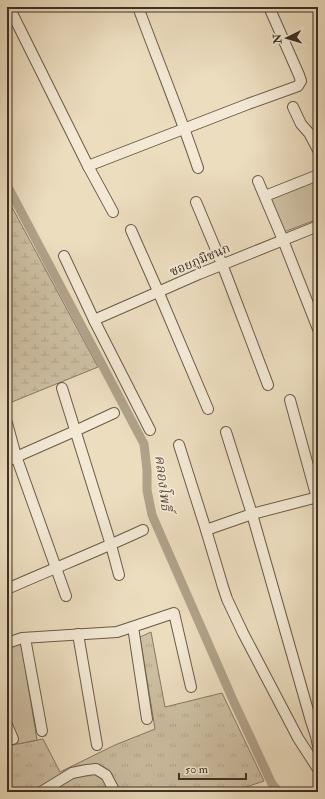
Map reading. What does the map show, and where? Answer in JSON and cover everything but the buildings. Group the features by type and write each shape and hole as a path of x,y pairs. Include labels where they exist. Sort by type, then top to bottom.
{"street":[{"path":"9,7 112,212"},
{"path":"138,7 185,128 198,168"},
{"path":"88,166 298,86 301,81 299,75 269,7"},
{"path":"293,107 301,124 309,133 318,150"},
{"path":"265,196 318,175"},
{"path":"258,181 318,329"},
{"path":"196,202 222,264 268,385"},
{"name":"ซอยภูมิชนก","path":"94,320 222,264 318,226"},
{"path":"131,230 208,409"},
{"path":"64,256 94,320 150,430"},
{"path":"62,388 119,575"},
{"path":"206,530 252,514 318,499 290,400"},
{"path":"12,459 114,413"},
{"path":"7,423 12,459 66,596"},
{"path":"226,432 314,720 318,746"},
{"path":"179,445 227,599 243,633 298,738 318,769"},
{"path":"7,589 111,546 143,530"},
{"path":"7,643 25,638 117,632 174,613 191,687"},
{"path":"134,627 147,720"},
{"path":"78,634 97,745"},
{"path":"25,638 42,731"},
{"path":"7,725 13,739"},
{"path":"41,792 72,773 96,769 106,775 115,792"}],"green space":[{"path":"318,179 318,219 284,232 271,199"},
{"path":"7,198 98,367 7,404"},
{"path":"151,632 165,707 222,693 264,781 231,792 7,792 7,746 43,739 60,772 115,745 155,729 140,637"},
{"path":"20,644 22,648 37,740 18,744 7,716 7,647"}],"waterway":[{"name":"คลองโพธิ์","path":"7,185 144,444 147,470 147,490 152,515 233,700 272,784 279,792"}]}
